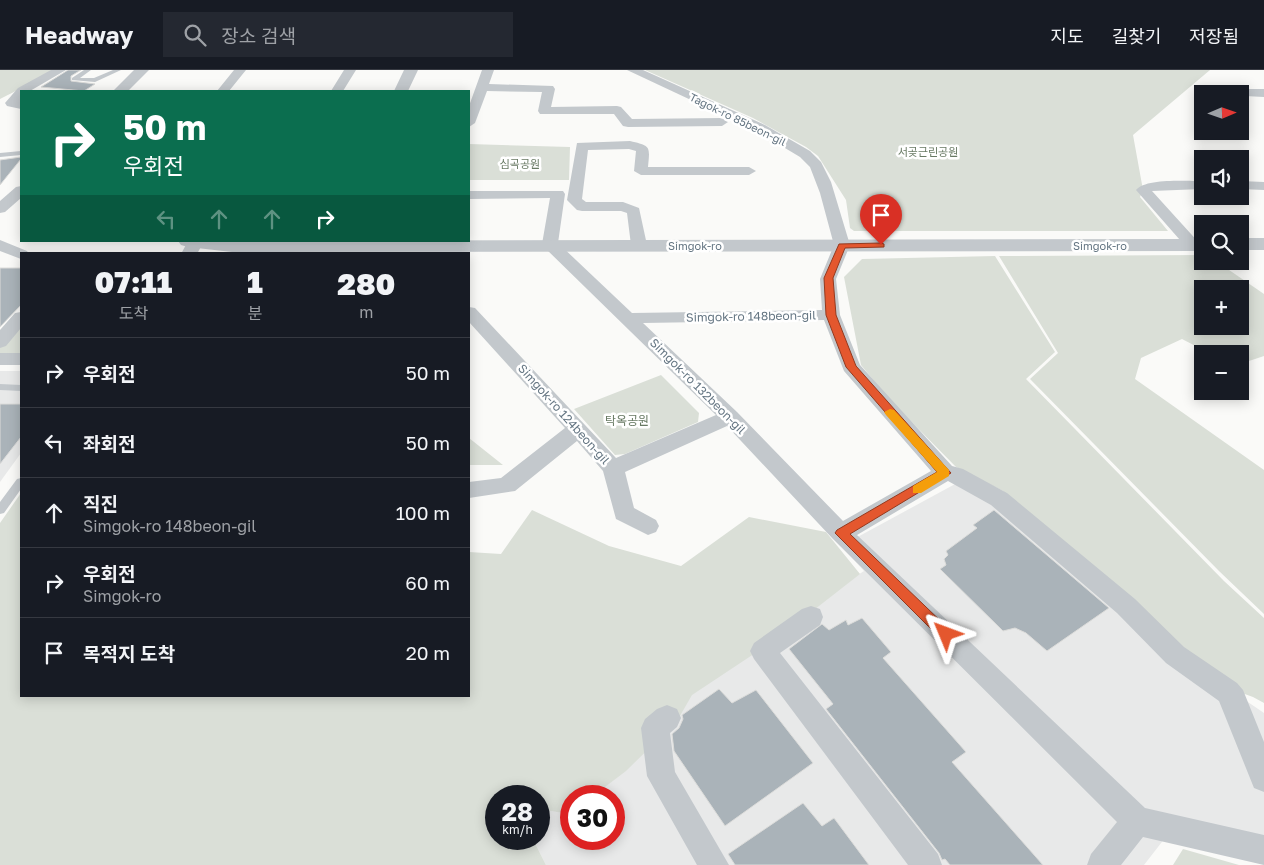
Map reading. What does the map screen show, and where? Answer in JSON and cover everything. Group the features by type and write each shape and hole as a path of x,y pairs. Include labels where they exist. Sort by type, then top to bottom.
{"street":[{"path":"25,90 60,70"},
{"path":"121,90 142,70"},
{"path":"224,90 240,70"},
{"path":"338,90 350,70"},
{"path":"401,90 411,70"},
{"path":"470,119 488,70"},
{"name":"Tagok-ro 85beon-gil","path":"632,70 769,133 794,147 815,164 824,182 832,217 842,246"},
{"path":"482,87 549,89 544,111 616,110 638,134 630,145"},
{"path":"1249,93 1264,93"},
{"path":"20,94 11,103 20,105"},
{"path":"628,124 722,122"},
{"path":"638,244 634,210 623,206 582,207 574,200 582,146 630,145 643,149 641,171 749,171"},
{"path":"1194,185 1159,186 1143,190 1194,241"},
{"path":"1249,186 1264,186"},
{"path":"0,210 20,191"},
{"path":"470,195 558,194 550,244"},
{"name":"Simgok-ro","path":"192,245 232,246 330,243 392,249 550,244 842,246 1194,245"},
{"name":"Simgok-ro 132beon-gil","path":"550,244 730,417 841,533 1137,821"},
{"path":"1249,244 1264,244"},
{"path":"0,245 20,254"},
{"name":"Simgok-ro 148beon-gil","path":"628,318 831,315 828,278 842,246"},
{"name":"Simgok-ro 124beon-gil","path":"470,313 500,343 613,468 730,417"},
{"path":"831,315 851,367 945,473 955,475 999,499 1126,606 1175,655 1228,692 1233,699 1264,778"},
{"path":"0,342 20,318"},
{"path":"0,359 20,359"},
{"path":"470,490 507,485 578,430"},
{"path":"613,468 624,512 648,526"},
{"path":"841,533 945,473"},
{"path":"811,617 763,651 927,865"},
{"path":"667,718 655,728 661,776 714,865"},
{"path":"1102,865 1137,821 1264,850"}],"lane":[{"path":"88,70 74,79 95,80 118,70"},
{"path":"0,155 20,154"},
{"path":"0,387 20,388"},
{"path":"0,510 20,483"}],"shaded area":[{"path":"0,371 20,371 20,454 0,482"},
{"path":"973,477 1176,653 1264,713 1264,864 1165,838 1144,865 546,865 538,850 550,850 550,785 546,785 716,667 864,571 841,546 957,483"}],"green space":[{"path":"0,70 57,70 0,99"},
{"name":"서곶근린공원","path":"645,70 1210,70 1133,135 1143,190 1140,197 1168,231 854,231 850,228 846,200 818,156 806,147 753,118"},
{"name":"심곡공원","path":"470,144 570,147 569,180 470,180"},
{"path":"1194,255 1194,270 1229,270 1244,280 1194,280 1194,335 1249,335 1249,284 1264,294 1264,356 1249,361 1249,345 1194,345 1182,339 1141,358 1135,379 1264,470 1264,614 1219,571 1030,379 1058,353 999,256"},
{"path":"995,256 1055,352 1026,379 1224,581 1264,618 1264,703 1228,688 1003,491 956,467 889,399 861,365 844,277 862,259"},
{"path":"20,324 20,354 0,354 0,347"},
{"name":"탁옥공원","path":"661,375 699,413 698,422 625,454 615,455 574,409"},
{"path":"470,439 503,465 470,465"},
{"path":"20,494 20,697 470,697 470,552 501,554 532,510 609,546 681,566 749,517 826,532 860,574 778,638 692,695 677,721 626,771 608,785 560,785 560,812 550,811 550,785 485,785 485,850 538,850 546,865 0,865 0,523"},
{"path":"1183,849 1239,865 1173,865"}],"building":[{"path":"68,70 81,70 71,76 71,81 95,84 86,90 41,87"},
{"path":"20,157 20,160 0,185 0,160"},
{"path":"0,268 20,268 20,306 0,327"},
{"path":"0,404 20,404 20,438 0,464"},
{"path":"994,510 1109,608 1047,651 1026,633 1015,628 1003,631 940,569 946,565 944,559 948,555 946,551 977,528 973,525"},
{"path":"862,618 891,652 883,658 966,752 952,762 1043,865 950,865 945,859 942,860 939,853 826,709 833,704 789,649 822,624 829,630 846,620 848,625"},
{"path":"719,689 732,703 756,690 813,763 725,826 674,751 672,734 679,728 683,719 682,715"},
{"path":"803,803 822,826 834,818 869,865 735,865 728,854"}],"slow traffic":[{"path":"890,412 906,432 945,473 917,489"}],"route":[{"path":"881,245 842,246 828,278 831,315 851,367 906,432 945,473 841,533 946,634"}]}
